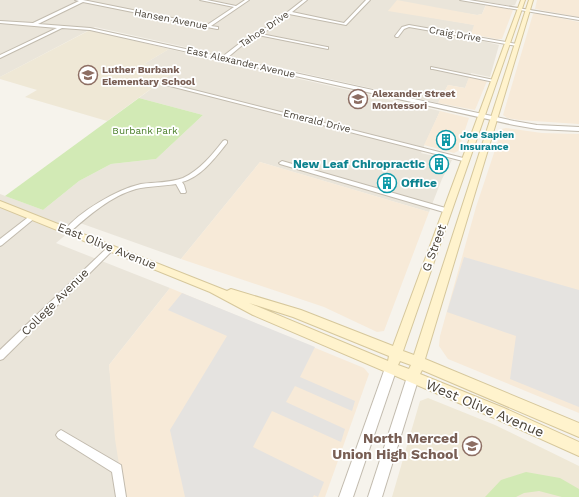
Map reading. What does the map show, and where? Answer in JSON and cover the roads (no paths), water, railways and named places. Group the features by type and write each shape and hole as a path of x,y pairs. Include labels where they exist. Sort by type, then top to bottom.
{"main road":[{"name":"G Street","path":"391,368 523,0"},
{"name":"G Street","path":"414,377 531,0"},
{"name":"East Olive Avenue","path":"0,204 214,289 258,312 391,368"},
{"name":"East Olive Avenue","path":"214,289 264,302 396,353"},
{"name":"West Olive Avenue","path":"396,353 504,396 579,430"},
{"name":"West Olive Avenue","path":"391,368 512,418 579,449"}],"street":[{"name":"Hansen Avenue","path":"77,0 218,28"},
{"path":"202,0 237,6"},
{"path":"208,26 247,0"},
{"name":"Tahoe Drive","path":"224,58 245,41 272,26 305,0"},
{"path":"289,13 345,24 368,0"},
{"path":"462,0 520,8 579,19"},
{"path":"32,24 84,1"},
{"name":"East Alexander Avenue","path":"1,22 90,29 481,116 537,126 579,129"},
{"name":"Craig Drive","path":"398,36 403,28 409,26 517,44"},
{"path":"0,57 62,27"},
{"path":"258,34 328,48"},
{"path":"433,68 494,81"},
{"name":"Emerald Drive","path":"168,84 465,160"},
{"path":"67,231 90,210 112,196 142,186 178,182 194,174 225,142"},
{"path":"282,163 447,211"},
{"path":"178,182 183,192"},
{"path":"0,243 33,217"},
{"name":"College Avenue","path":"0,356 111,248"},
{"name":"G Street","path":"346,497 391,368"},
{"name":"G Street","path":"376,497 414,377"},
{"path":"61,436 117,469 121,497"}],"place":[{"name":"Luther Burbank Elementary School","path":"88,75"},
{"name":"Alexander Street Montessori","path":"358,99"},
{"name":"Joe Sapien Insurance","path":"446,140"},
{"name":"New Leaf Chiropractic","path":"439,164"},
{"name":"Office","path":"387,183"},
{"name":"North Merced Union High School","path":"472,446"}],"park label":[{"name":"Burbank Park","path":"145,130"}]}
